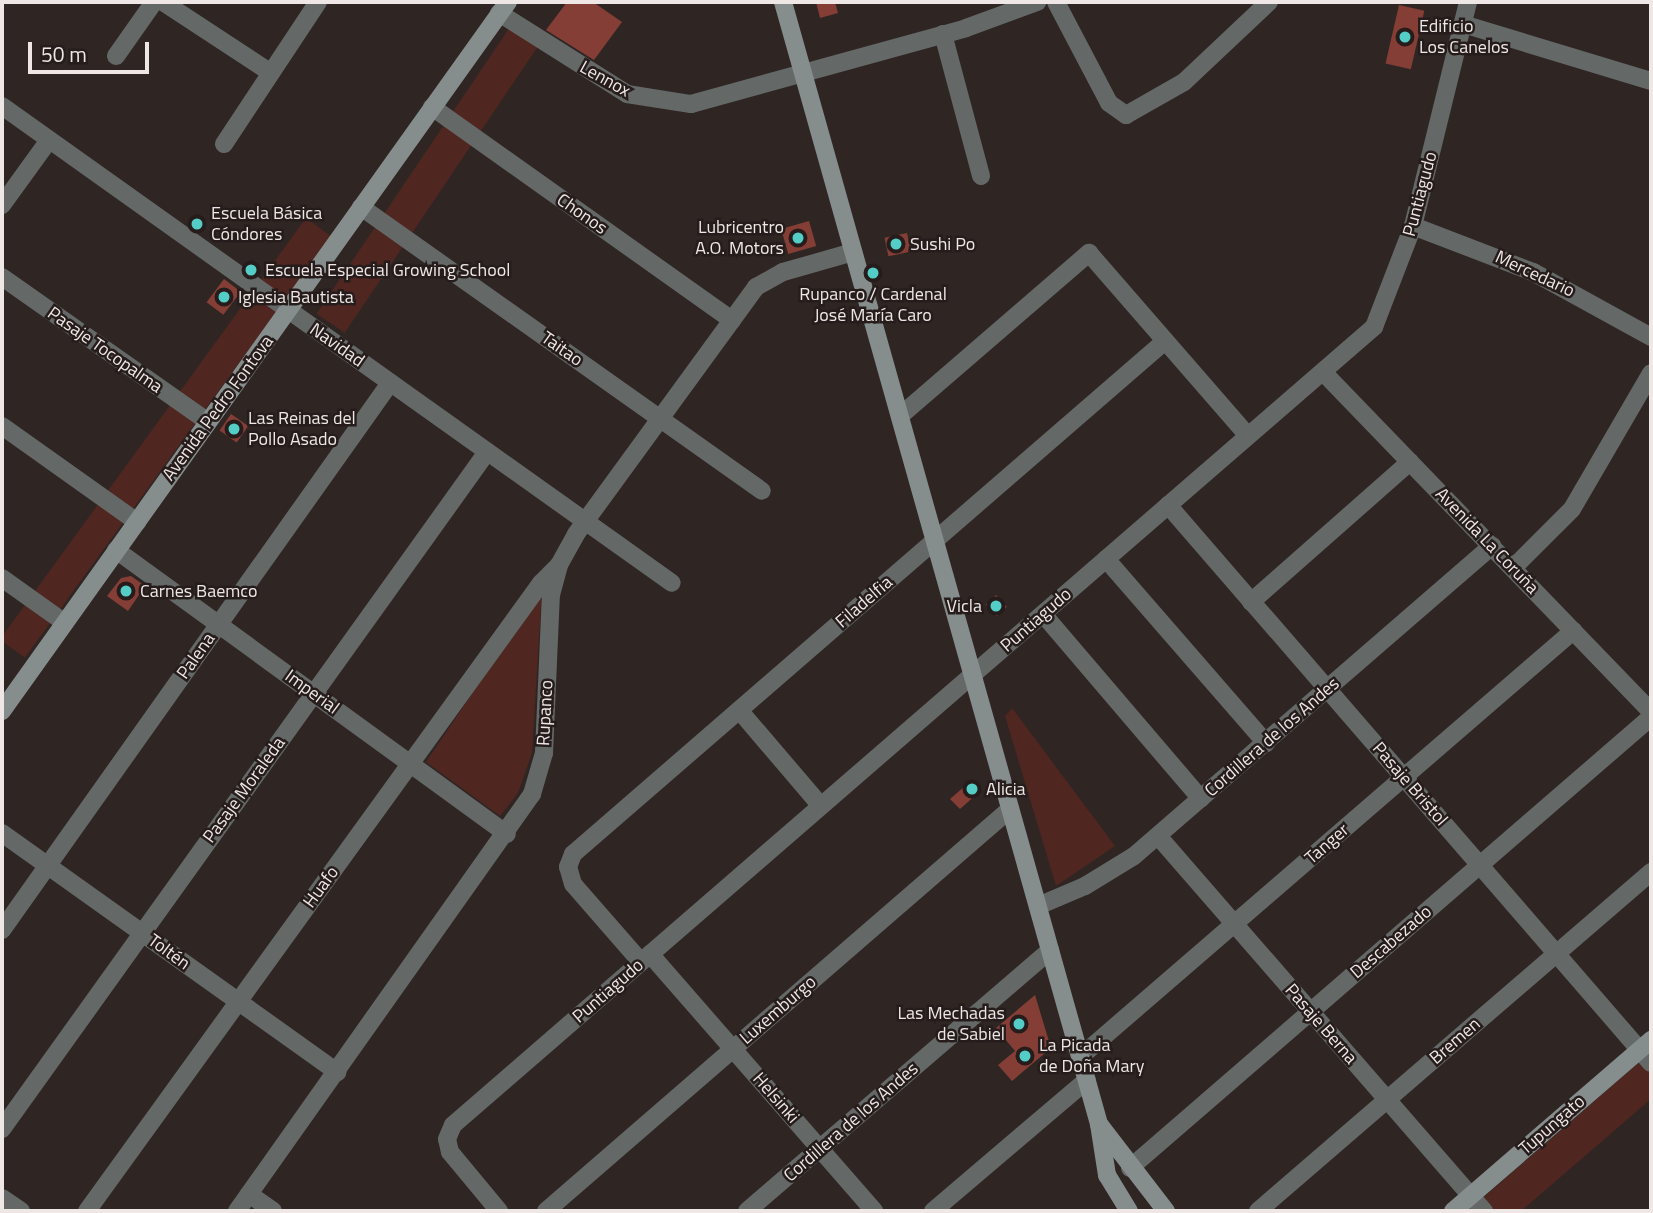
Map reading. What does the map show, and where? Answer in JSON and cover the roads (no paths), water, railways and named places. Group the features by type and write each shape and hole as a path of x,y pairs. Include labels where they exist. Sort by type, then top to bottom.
{"main road":[{"path":"783,2 1087,1080 1099,1124 1107,1175 1129,1211"},
{"name":"Avenida Pedro Fontova","path":"2,711 503,8"},
{"name":"Tupungato","path":"1453,1211 1647,1051"},
{"path":"1099,1124 1130,1168 1166,1211"},
{"path":"1135,1211 1153,1196"}],"street":[{"path":"116,56 154,2"},
{"path":"163,2 271,73"},
{"path":"224,144 318,2"},
{"name":"Lennox","path":"503,8 595,77 646,100 691,104 721,99 802,71 943,34 1037,2"},
{"path":"1056,2 1112,108 1130,115 1206,65 1269,2"},
{"name":"Puntiagudo","path":"499,1211 453,1158 447,1139 453,1125 1323,372 1381,317 1413,226 1468,2"},
{"path":"1462,24 1651,81"},
{"path":"943,34 981,176"},
{"name":"Navidad","path":"2,106 672,583"},
{"name":"Chonos","path":"432,107 732,320"},
{"path":"2,205 49,140"},
{"name":"Taitao","path":"361,207 762,491"},
{"name":"Mercedario","path":"1413,226 1533,271 1651,337"},
{"name":"Rupanco","path":"237,1211 507,834 532,794 544,753 550,611 559,565 585,521 757,287 774,275 853,252"},
{"path":"900,416 1088,253 1248,436"},
{"name":"Pasaje Tocopalma","path":"2,277 208,422"},
{"name":"Filadelfia","path":"568,867 578,849 1165,341"},
{"name":"Avenida La Coruña","path":"1323,372 1651,714"},
{"path":"1513,568 1572,509 1651,373"},
{"name":"Palena","path":"2,929 390,383"},
{"path":"2,425 137,522"},
{"name":"Pasaje Moraleda","path":"2,1129 487,452"},
{"path":"1251,602 1410,462"},
{"name":"Pasaje Bristol","path":"1168,505 1556,954 1647,1051"},
{"name":"Cordillera de los Andes","path":"1038,906 1110,872 1158,836 1492,546"},
{"name":"Imperial","path":"116,550 507,834"},
{"path":"1106,559 1266,743"},
{"name":"Huafo","path":"87,1211 541,583 559,565"},
{"path":"2,578 65,623"},
{"path":"1043,614 1201,799"},
{"name":"Tanger","path":"1080,1057 1573,631"},
{"path":"739,710 821,806"},
{"name":"Descabezado","path":"1130,1168 1651,714"},
{"name":"Luxemburgo","path":"546,1211 1010,809"},
{"name":"Toltén","path":"2,833 337,1072"},
{"name":"Pasaje Berna","path":"1158,836 1484,1211"},
{"name":"Helsinki","path":"568,867 573,884 733,1049 874,1211"},
{"name":"Bremen","path":"1258,1211 1651,872"},
{"name":"Cordillera de los Andes","path":"747,1211 1050,950"},
{"path":"933,1211 1087,1080"},
{"path":"249,1194 273,1211"},
{"path":"2,1198 21,1211"}],"place":[{"name":"Edificio Los Canelos","path":"1405,37"},
{"name":"Escuela Básica Cóndores","path":"197,224"},
{"name":"Lubricentro A.O. Motors","path":"798,238"},
{"name":"Sushi Po","path":"896,244"},
{"name":"Escuela Especial Growing School","path":"251,270"},
{"name":"Rupanco / Cardenal José María Caro","path":"873,273"},
{"name":"Iglesia Bautista","path":"224,297"},
{"name":"Las Reinas del Pollo Asado","path":"234,429"},
{"name":"Carnes Baemco","path":"126,591"},
{"name":"Vicla","path":"996,606"},
{"name":"Alicia","path":"972,789"},
{"name":"Las Mechadas de Sabiel","path":"1019,1024"},
{"name":"La Picada de Doña Mary","path":"1025,1056"}]}
